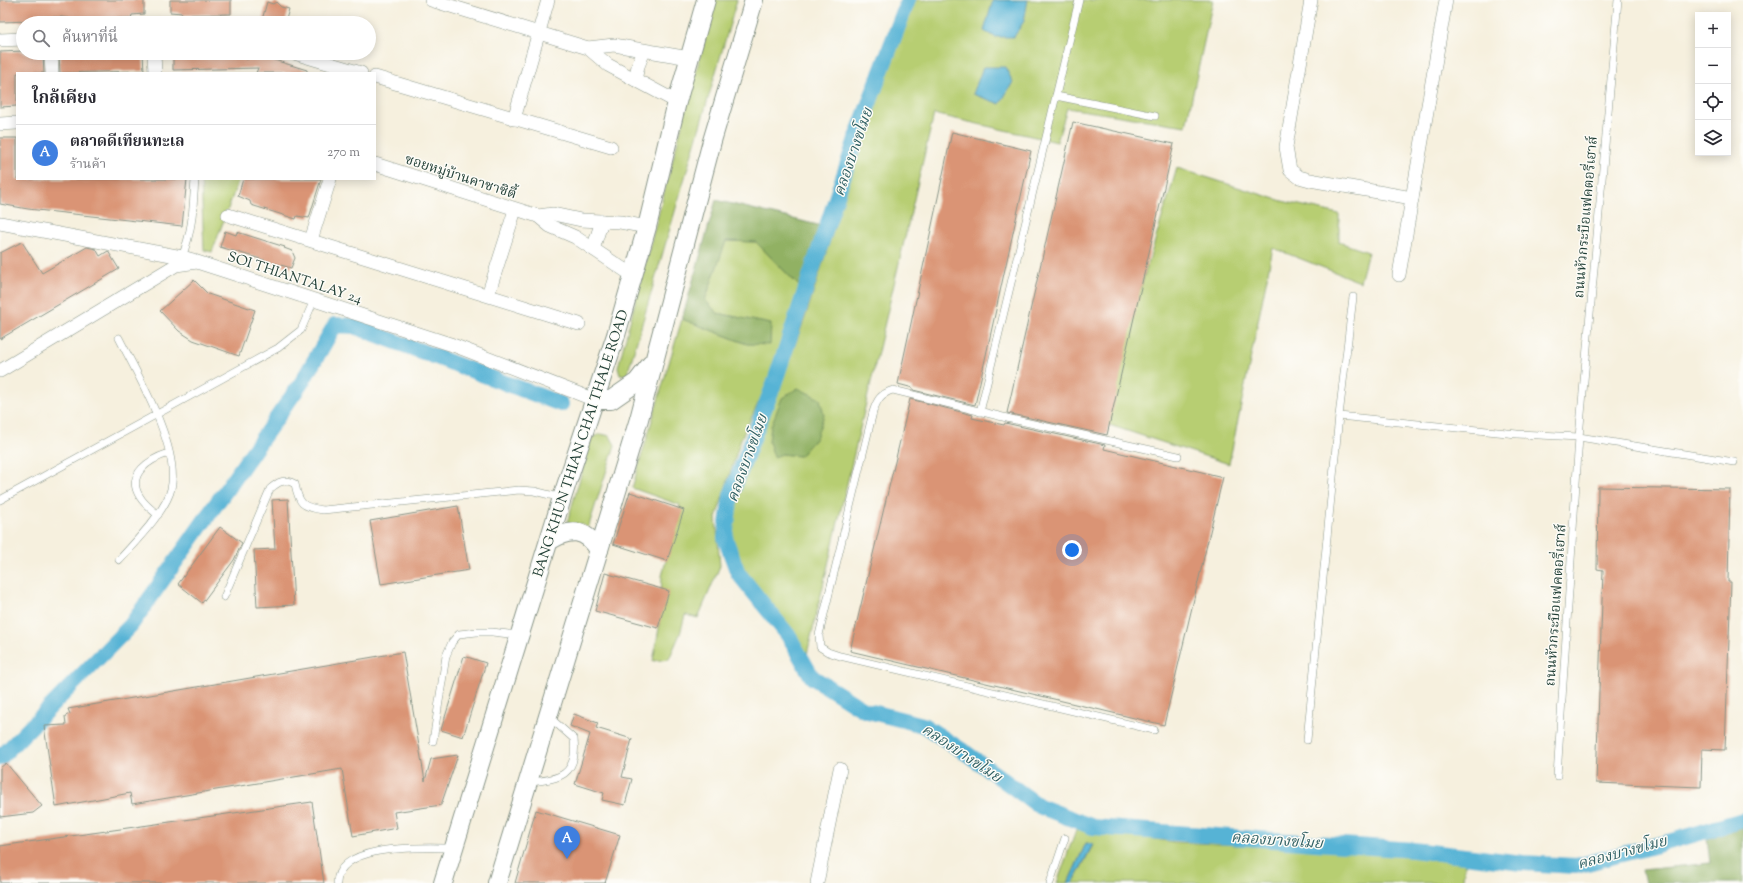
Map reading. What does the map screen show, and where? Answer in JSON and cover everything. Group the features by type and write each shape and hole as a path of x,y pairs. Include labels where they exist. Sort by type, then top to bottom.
{"main road":[{"name":"BANG KHUN THIAN CHAI THALE ROAD","path":"442,883 562,498 616,335 647,227 677,102 706,0"},
{"path":"497,883 639,419 712,141 754,0"},
{"path":"595,400 611,400 637,382 654,361"},
{"path":"549,541 565,533 574,531 580,532 593,541 599,550"}],"street":[{"path":"431,0 588,48 614,45 689,58"},
{"path":"514,119 548,0"},
{"path":"1311,0 1286,147 1290,170 1299,177 1310,180 1412,198"},
{"path":"1399,275 1446,0"},
{"path":"0,40 16,39"},
{"path":"588,48 608,65 677,102"},
{"path":"635,80 638,66 644,51"},
{"path":"51,60 52,72"},
{"path":"154,60 155,72"},
{"path":"317,60 358,72"},
{"path":"376,77 611,147"},
{"path":"0,124 16,123"},
{"name":"ซอยหมู่บ้านคาซาซิตี้","path":"376,164 514,210 538,216 553,214 580,220 602,221 647,227"},
{"path":"312,240 330,180"},
{"path":"488,295 514,210"},
{"path":"228,214 579,324"},
{"name":"ซอยหมู่บ้านคาซาซิตี้","path":"538,216 550,226 575,237 632,275"},
{"path":"593,249 602,221"},
{"path":"0,223 182,257 197,262"},
{"name":"SOI THIANTALAY 24","path":"1,368 176,265 197,262 453,344 595,400"},
{"path":"817,883 840,769"}],"lane":[{"path":"980,412 1080,0"},
{"name":"ถนนหัวกระบือแฟคตอรี่เฮาส์","path":"1556,776 1579,437 1618,0"},
{"path":"1056,96 1154,116"},
{"path":"182,257 189,238 192,222 195,180"},
{"path":"1307,740 1339,416 1353,297"},
{"path":"0,500 278,348 301,330 314,300"},
{"path":"119,338 157,414 172,464 171,489 158,515 119,560"},
{"path":"1154,730 840,656 828,652 820,647 818,635 873,412 878,397 886,392 893,390 980,412 1178,456"},
{"path":"1339,416 1517,434 1579,437 1734,462"},
{"path":"158,515 138,496 136,483 138,474 145,464 159,456 169,453"},
{"path":"224,598 270,489 282,481 290,481 295,484 298,499 302,504 311,508 323,510 519,490 534,491 562,498"},
{"path":"433,741 446,656 452,642 459,634 477,632 520,635"},
{"path":"527,782 543,781 558,777 571,768 574,762 576,753 574,739 548,716"},
{"path":"1050,883 1065,838"},
{"path":"337,883 337,877 342,866 360,856 384,850 414,847 454,848"}],"green space":[{"path":"715,0 737,0 627,375 620,374 618,367"},
{"path":"913,0 1213,0 1186,126 1067,108 1057,142 934,114 807,654 792,631 743,570 729,538 735,500 771,410 806,315 857,157","holes":["816,438 800,456 782,454"]},
{"path":"1177,168 1282,201 1339,214 1339,242 1368,252 1360,282 1273,248 1229,464 1100,422"},
{"path":"201,180 239,180 212,252 204,250"},
{"path":"716,200 822,226 800,287 756,242 726,241 705,300 717,313 771,324 770,345 747,344 682,319"},
{"path":"726,241 756,242 800,287 767,385 741,439 716,518 720,566 698,618 685,615 680,634 669,659 653,661 659,628 662,576 680,505 632,488 682,319 747,344 770,324 717,313 705,300"},
{"path":"798,388 820,399 824,415 816,438 800,456 782,454 774,457 769,442 771,426 782,398"},
{"path":"601,434 610,436 615,445 588,528 582,524 567,523 592,437"},
{"path":"1077,827 1174,842 1346,850 1466,861 1462,883 1073,883 1093,845 1086,843 1068,883 1057,883"},
{"path":"1743,828 1743,883 1645,883 1642,870 1710,863 1707,839"}],"water":[{"path":"993,0 1028,0 1024,21 1014,37 995,37 984,31"},
{"path":"983,67 1005,67 1013,82 1000,104 973,94"},
{"path":"1086,843 1093,844 1073,883 1068,883"}],"building":[{"path":"0,0 144,0 144,14 132,16 16,16 16,21 0,22"},
{"path":"170,0 231,0 231,14 182,15 182,13 170,12"},
{"path":"267,2 273,4 276,2 281,7 289,9 287,16 263,16"},
{"path":"16,51 16,60 43,60 44,72 16,72 16,106 0,107 0,52"},
{"path":"59,60 143,60 144,71 60,72"},
{"path":"173,60 274,60 307,70 307,72 256,72 258,68 173,70"},
{"path":"1073,122 1174,144 1107,435 1007,413"},
{"path":"952,132 1031,151 975,405 913,390 913,388 898,384"},
{"path":"0,138 16,138 16,180 187,180 182,226 28,209 0,204"},
{"path":"243,180 321,180 309,218 297,216 296,219 251,205 250,201 238,196"},
{"path":"225,231 236,235 237,232 285,247 284,248 292,251 295,258 291,268 220,247"},
{"path":"22,242 42,273 87,247 96,249 100,256 108,251 119,269 0,339 0,253"},
{"path":"194,280 208,294 255,310 239,356 193,340 179,331 160,311"},
{"path":"910,399 973,415 972,418 1004,425 1005,423 1105,445 1104,449 1223,477 1164,725 850,651"},
{"path":"1598,487 1730,489 1728,582 1731,582 1725,750 1702,749 1701,787 1596,783 1603,570 1597,569"},
{"path":"630,492 684,510 667,561 613,544"},
{"path":"288,499 294,605 257,607 254,550 275,549 272,500"},
{"path":"458,506 469,570 381,584 370,521"},
{"path":"220,527 242,543 234,560 202,603 178,584"},
{"path":"605,573 669,591 658,628 595,611"},
{"path":"403,652 425,781 431,759 458,755 441,805 394,812 397,828 353,836 342,769 132,804 130,793 56,807 44,726 66,725 65,716 70,714 68,709"},
{"path":"464,656 486,663 463,737 441,730"},
{"path":"574,714 598,723 596,728 632,739 622,777 632,779 625,805 602,800 604,793 575,784 590,734 570,726"},
{"path":"6,763 42,806 33,813 0,817 0,768"},
{"path":"312,802 324,883 0,883 0,846"},
{"path":"536,810 620,835 605,883 515,883"}],"waterway":[{"name":"คลองบางขโมย","path":"908,0 859,130 774,384 731,495 725,538 738,573 788,635 812,677 864,710 923,725 966,753 1039,806 1093,827 1413,850 1523,863 1576,866 1672,841 1743,820"},
{"path":"0,758 131,625 302,382 335,325 354,326 561,404"}],"place":[{"name":"ตลาดดีเทียนทะเล","path":"567,859"}]}
